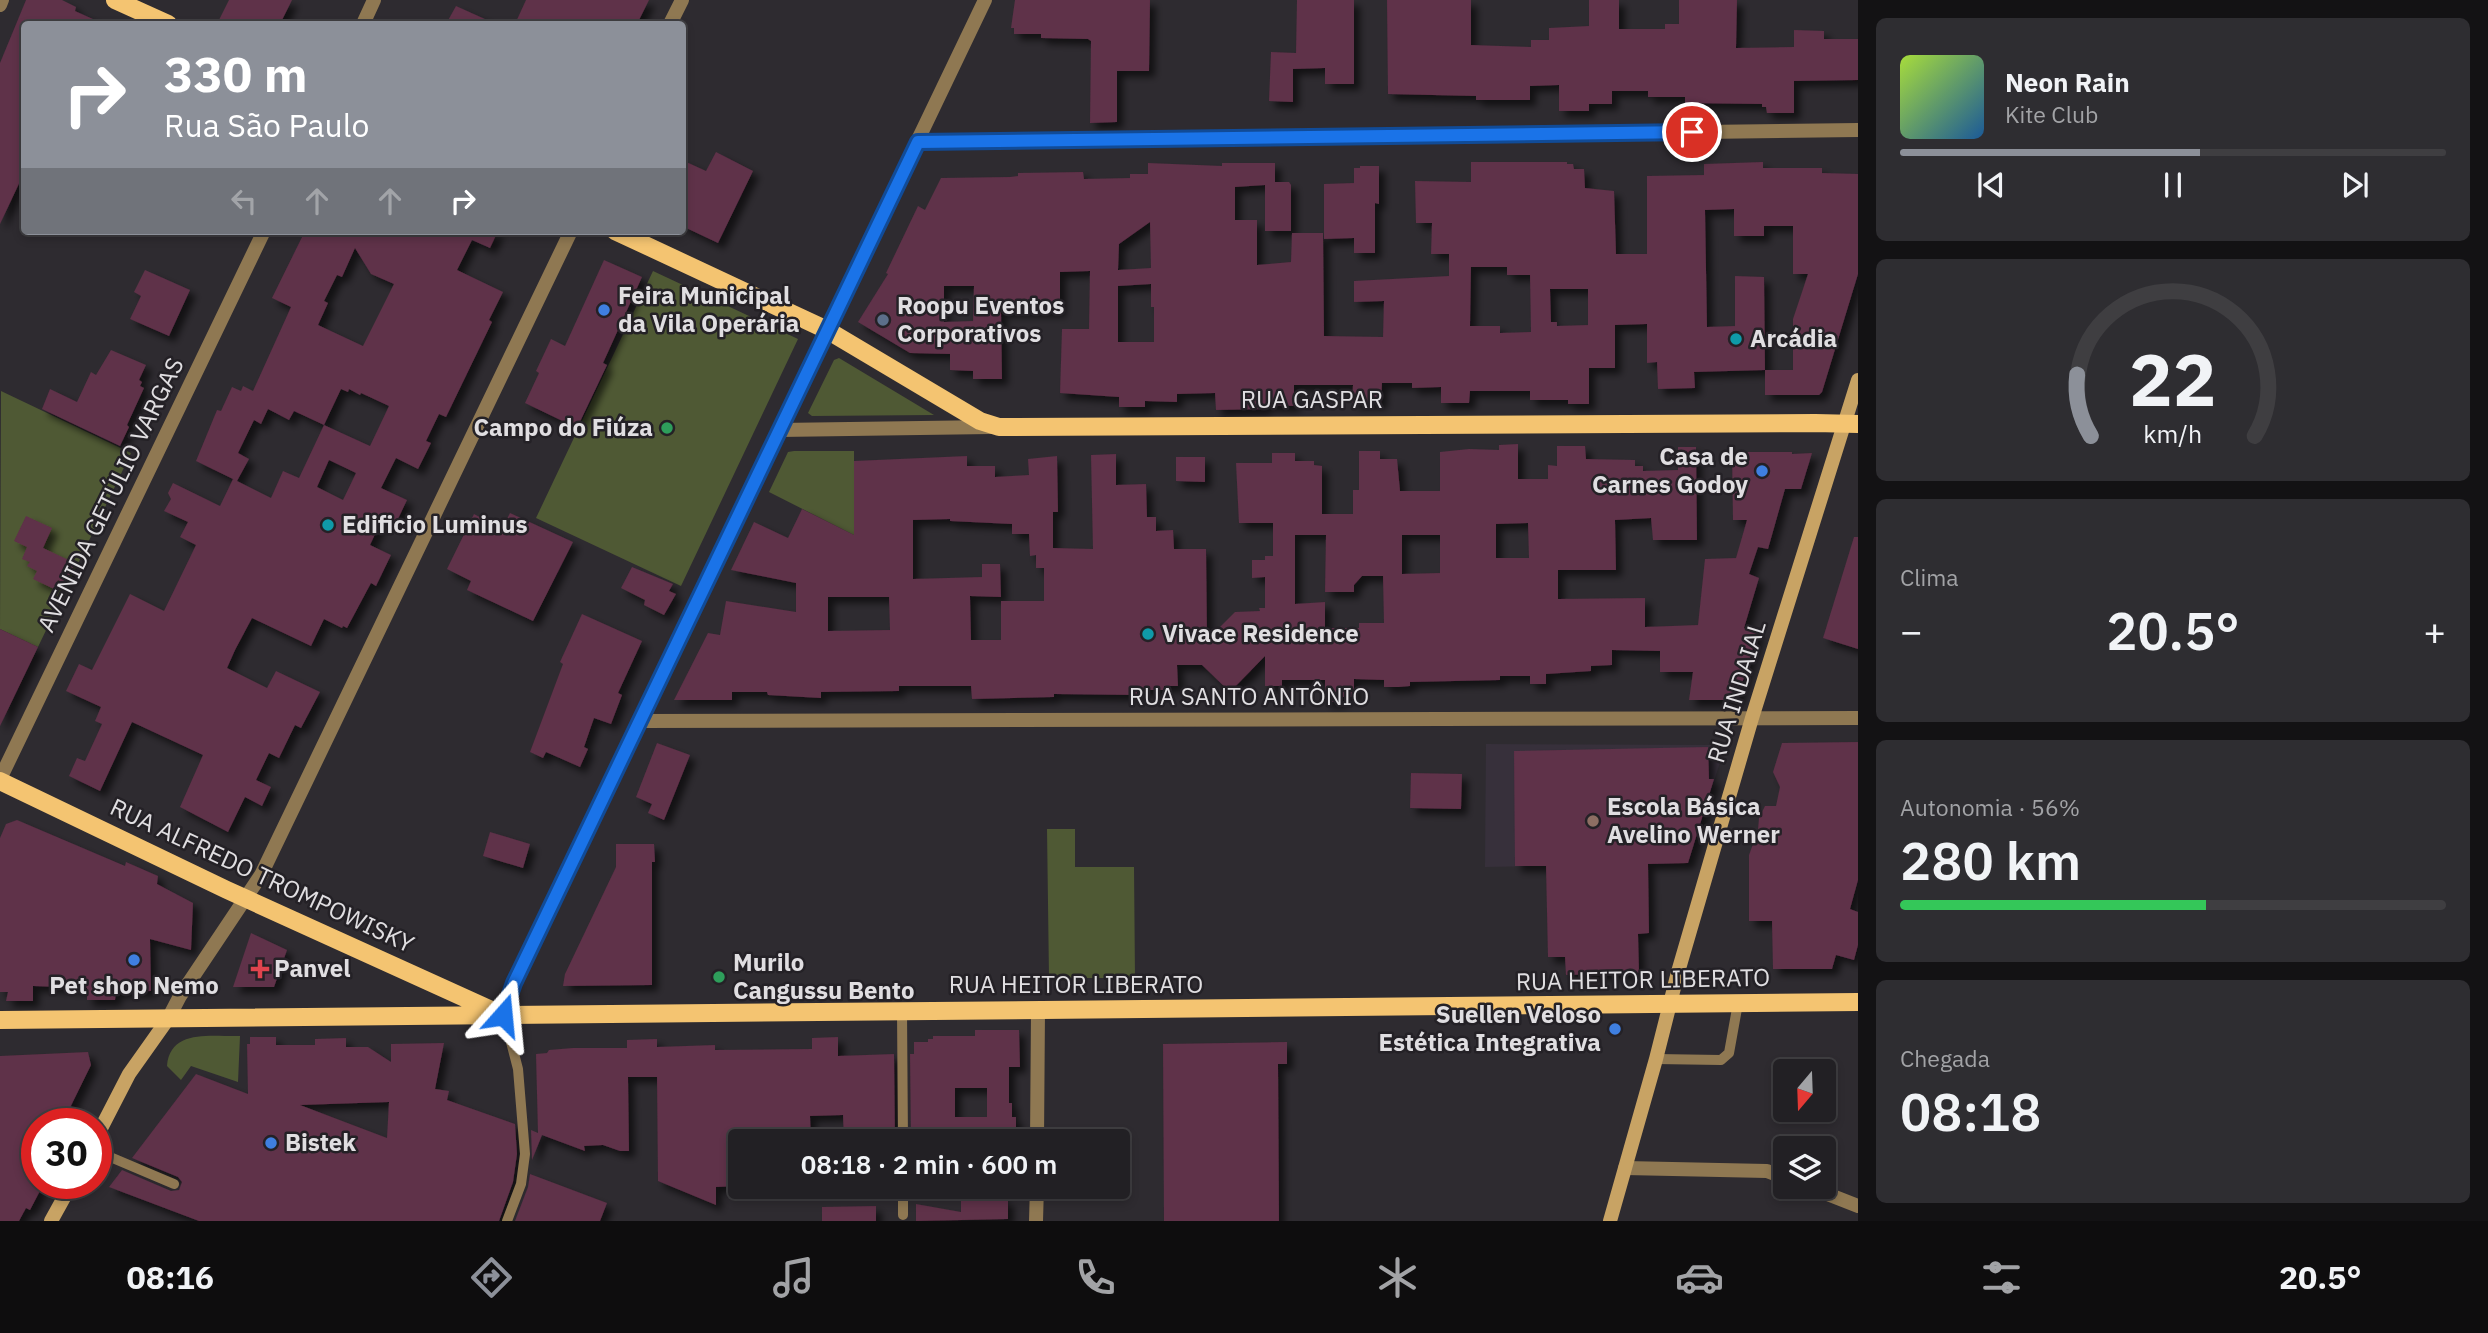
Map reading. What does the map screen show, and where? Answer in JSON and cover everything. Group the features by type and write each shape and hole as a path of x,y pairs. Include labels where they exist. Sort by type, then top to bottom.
{"main road":[{"path":"116,0 162,21"},
{"path":"624,235 827,330 980,421 999,427"},
{"name":"RUA INDAIAL","path":"1610,1221 1752,718 1852,423 1858,380"},
{"name":"RUA GASPAR","path":"999,427 1852,423"},
{"name":"RUA ALFREDO TROMPOWISKY","path":"0,780 246,898 503,1015"},
{"name":"RUA HEITOR LIBERATO","path":"0,1020 1858,1002"},
{"path":"112,1108 130,1074 168,1018"},
{"path":"51,1221 63,1199"}],"street":[{"path":"0,5 2,0"},
{"path":"364,21 374,0"},
{"path":"672,21 682,0"},
{"path":"503,1015 514,983 985,0"},
{"path":"918,142 1858,130"},
{"name":"AVENIDA GETÚLIO VARGAS","path":"0,780 262,235"},
{"path":"168,1018 261,875 569,235"},
{"name":"RUA GASPAR","path":"779,430 999,427"},
{"name":"RUA SANTO ANTÔNIO","path":"639,722 1858,718"},
{"path":"1037,1129 1038,1010"},
{"path":"1625,1168 1767,1171 1773,1173"},
{"path":"1836,1197 1858,1206"},
{"path":"1036,1221 1037,1199"}],"lane":[{"path":"1656,1059 1726,1058 1738,1003"},
{"path":"902,1011 903,1129"},
{"path":"503,1015 518,1069 526,1154 521,1184 507,1221"},
{"path":"112,1159 174,1184"},
{"path":"903,1199 904,1215"}],"shaded area":[{"name":"Escola Básica Avelino Werner","path":"1486,744 1717,745 1723,753 1688,863 1485,867"}],"green space":[{"name":"Campo do Fiúza","path":"653,271 798,339 681,586 536,518"},
{"path":"839,358 934,415 812,416 808,413 834,360"},
{"path":"1,391 131,453 38,647 0,629"},
{"path":"854,451 854,535 769,492 788,452"},
{"path":"1047,829 1075,829 1075,867 1134,867 1135,978 1049,978"},
{"path":"206,1036 240,1036 238,1082 191,1066 181,1080 167,1066 170,1054 176,1045 184,1040"}],"building":[{"path":"26,0 62,0 76,7 75,11 97,21 21,21 21,179 0,224 0,63"},
{"path":"229,0 292,0 282,21 218,21"},
{"path":"526,0 649,0 638,21 516,21"},
{"path":"1015,0 1150,0 1149,71 1117,71 1117,122 1090,123 1091,41 1041,38 1041,34 1014,34 1014,28 1011,28"},
{"path":"1297,0 1354,0 1354,84 1325,84 1325,68 1293,69 1293,102 1269,101 1271,52 1296,53"},
{"path":"1387,0 1471,0 1471,45 1531,47 1531,40 1549,40 1549,28 1589,26 1589,0 1619,0 1619,29 1665,29 1665,24 1679,24 1679,0 1737,0 1736,48 1794,47 1794,30 1824,31 1824,39 1858,39 1858,80 1794,81 1794,113 1767,113 1762,104 1685,103 1685,97 1648,97 1648,91 1612,91 1612,104 1589,104 1589,111 1559,111 1559,85 1530,86 1530,100 1476,100 1476,96 1388,94"},
{"path":"456,6 489,21 448,21"},
{"path":"716,152 753,171 718,243 686,228 686,162 706,171"},
{"path":"1471,162 1573,164 1574,169 1584,169 1585,188 1614,191 1616,254 1647,254 1647,176 1704,175 1704,164 1763,162 1763,168 1822,168 1822,173 1858,174 1858,274 1822,392 1819,395 1765,395 1765,370 1694,372 1695,388 1658,389 1657,362 1647,363 1647,324 1615,325 1615,368 1589,368 1589,404 1568,404 1568,400 1530,400 1530,391 1470,391 1469,403 1441,403 1441,387 1412,388 1412,383 1382,383 1381,403 1352,403 1353,385 1294,385 1294,406 1265,405 1265,409 1216,410 1215,393 1177,394 1177,402 1145,401 1145,407 1119,407 1119,397 1060,393 1062,329 1089,329 1090,271 1060,272 1060,311 1001,311 1002,379 973,379 973,371 950,370 950,354 910,353 858,322 888,274 886,273 918,206 925,210 941,178 1083,172 1084,179 1130,178 1130,174 1148,174 1148,163 1222,166 1222,163 1275,163 1275,182 1289,182 1291,185 1291,231 1265,231 1265,185 1235,187 1235,220 1257,220 1257,265 1291,262 1292,233 1323,233 1324,336 1383,337 1384,301 1354,302 1354,281 1449,276 1449,254 1431,254 1432,223 1416,223 1415,181 1471,182","holes":["1734,209 1734,236 1764,236 1764,226 1793,226 1793,274 1808,274 1793,319 1793,370 1765,370 1764,277 1735,276 1735,326 1707,327 1705,210","1150,222 1151,268 1118,270 1119,244","1471,267 1507,267 1507,275 1530,275 1531,332 1500,333 1500,326 1470,326","1151,284 1154,342 1118,342 1118,286","944,286 974,286 973,321 944,322","1550,289 1588,289 1588,325 1557,326 1557,322 1551,322"]},
{"path":"1379,166 1379,204 1375,203 1375,253 1354,253 1354,238 1324,239 1324,184 1354,183 1354,168"},
{"path":"303,235 496,235 490,248 472,240 457,270 503,292 489,320 492,322 446,417 439,414 426,441 431,443 418,469 396,458 381,488 407,500 397,521 384,515 370,545 391,555 376,586 371,583 347,628 324,619 311,646 252,618 235,650 227,668 267,688 276,671 320,692 301,728 295,725 279,758 269,753 256,780 271,787 262,806 245,797 228,832 180,807 203,755 132,722 100,791 69,776 77,758 85,761 102,724 95,721 101,707 66,691 79,664 92,670 130,594 164,611 196,545 180,537 188,522 164,511 171,499 168,493 173,483 220,506 233,479 196,461 217,410 221,411 232,387 241,391 243,386 253,391 291,307 272,298","holes":["355,248 371,274 394,284 363,346 318,325 328,303 324,301 337,275 342,277","341,389 348,392 349,389 360,395 361,393 389,406 370,446 324,425","268,409 289,420 294,411 324,425 299,478 283,471 271,498 237,481 249,459 238,453 254,420 261,424","329,460 356,473 343,500 317,487"]},
{"path":"604,260 642,277 603,363 607,365 577,428 525,403 551,339 565,346"},
{"path":"145,270 190,290 169,336 130,319 141,296 134,292"},
{"path":"111,350 146,365 139,380 142,382 140,386 144,388 120,446 42,409 50,389 77,402 91,372 96,375"},
{"path":"1518,444 1518,479 1548,479 1548,465 1557,466 1557,446 1585,446 1586,459 1635,460 1635,466 1643,466 1643,471 1678,470 1678,447 1696,447 1697,540 1653,540 1651,518 1615,520 1616,570 1558,570 1558,599 1645,598 1645,627 1698,625 1705,559 1736,558 1747,520 1733,520 1732,452 1812,453 1801,489 1785,489 1768,549 1758,547 1749,574 1759,578 1744,628 1758,632 1737,700 1689,700 1693,672 1660,672 1660,651 1612,650 1612,665 1591,666 1591,671 1546,674 1546,684 1530,684 1530,676 1500,676 1500,680 1410,682 1410,686 1399,687 1384,687 1384,680 1354,679 1354,697 1341,697 1341,702 1325,702 1325,680 1282,680 1282,686 1265,686 1265,656 1230,692 1202,665 1177,665 1178,686 1164,686 1164,690 1137,690 1137,695 1054,694 1054,697 972,699 971,686 899,686 899,691 821,692 821,698 768,695 767,692 732,692 732,700 674,700 708,633 720,635 726,601 796,612 796,583 731,570 754,522 788,538 802,509 854,535 854,461 967,456 967,466 995,466 995,477 1029,475 1028,459 1057,456 1058,512 1053,512 1053,548 1093,549 1091,455 1116,454 1116,485 1146,484 1147,517 1156,517 1156,531 1173,530 1174,549 1206,549 1207,640 1235,612 1260,611 1259,608 1265,608 1265,577 1252,578 1252,560 1265,560 1265,556 1273,556 1273,523 1239,523 1236,463 1272,463 1272,453 1295,453 1295,461 1314,461 1314,465 1322,466 1322,514 1353,514 1353,490 1359,490 1359,451 1380,451 1380,459 1397,459 1400,491 1440,491 1440,452 1499,450 1499,445","holes":["950,519 1012,524 1012,534 1029,534 1030,556 1036,555 1036,568 1044,568 1044,601 1001,601 1001,640 971,640 970,596 1001,597 1000,564 982,564 982,577 913,579 913,520","1528,523 1529,558 1496,558 1496,524","1295,535 1326,535 1325,592 1354,592 1354,585 1362,576 1383,576 1384,623 1359,623 1359,628 1325,628 1325,602 1295,604","1402,535 1440,535 1440,573 1402,574","828,597 889,597 890,630 828,631"]},
{"path":"1176,457 1205,457 1205,482 1176,481"},
{"path":"510,513 573,542 533,621 467,590 471,581 447,569 474,514 502,529"},
{"path":"26,516 52,528 43,548 75,563 65,584 58,580 54,589 33,579 37,571 27,566 30,562 22,559 27,547 14,541"},
{"path":"1854,537 1858,537 1858,649 1823,638"},
{"path":"632,567 673,584 669,591 676,594 664,615 644,605 645,600 621,588"},
{"path":"582,614 642,641 618,693 622,695 611,724 594,718 584,747 588,749 580,767 546,752 543,758 530,752 563,664 560,662"},
{"path":"0,629 38,647 0,726"},
{"path":"1858,742 1858,880 1850,909 1858,912 1858,945 1854,960 1836,955 1832,969 1773,969 1772,921 1749,921 1749,855 1765,806 1776,806 1780,787 1773,772 1782,743"},
{"path":"657,743 690,755 664,820 648,813 652,804 636,797"},
{"name":"Escola Básica Avelino Werner","path":"1708,747 1709,779 1714,779 1688,863 1648,864 1649,933 1638,934 1639,973 1566,975 1565,957 1548,957 1546,866 1515,866 1514,751"},
{"path":"1411,773 1462,774 1461,809 1410,808"},
{"path":"17,820 125,866 126,862 158,876 157,884 193,903 191,950 150,939 151,991 116,992 115,1000 87,1000 87,988 33,986 33,1001 6,1001 8,992 0,992 0,838 6,824"},
{"path":"490,832 530,844 523,868 483,856"},
{"path":"616,844 654,844 652,985 563,986 565,974 616,867"},
{"name":"Panvel","path":"251,933 287,950 274,987 233,987"},
{"path":"975,1030 1019,1030 1020,1067 1009,1067 1009,1103 1012,1103 1012,1117 1016,1117 1016,1129 911,1129 910,1054 914,1054 914,1042 928,1042 933,1036 975,1036","holes":["955,1088 987,1088 987,1117 955,1117"]},
{"name":"Bistek","path":"250,1037 276,1037 276,1045 315,1045 315,1039 346,1038 346,1047 368,1047 391,1062 391,1044 444,1043 435,1089 449,1091 447,1100 515,1124 517,1154 513,1182 499,1221 199,1221 112,1188 112,1183 122,1170 171,1191 179,1190 182,1182 178,1177 132,1158 196,1074 248,1094 247,1044 250,1044","holes":["389,1102 387,1138 300,1105"]},
{"path":"838,1037 838,1056 894,1054 895,1129 844,1129 843,1115 810,1116 811,1129 728,1129 728,1186 716,1187 716,1205 658,1181 657,1077 628,1077 629,1151 603,1145 584,1146 585,1151 542,1135 532,1160 531,1130 538,1133 536,1054 573,1048 627,1048 627,1040 657,1039 657,1047 715,1045 715,1050 812,1049 812,1038"},
{"path":"1287,1042 1287,1064 1278,1064 1279,1221 1164,1221 1163,1044"},
{"path":"88,1052 91,1065 70,1108 21,1108 21,1199 36,1199 30,1210 26,1208 19,1221 0,1221 0,1056"},
{"path":"530,1174 607,1203 600,1221 515,1221"},
{"path":"961,1199 1008,1200 1008,1219 916,1221 916,1204 961,1212"},
{"path":"876,1206 876,1221 822,1221 822,1207"}],"place":[{"name":"Feira Municipal da Vila Operária","path":"604,310"},
{"name":"Roopu Eventos Corporativos","path":"883,320"},
{"name":"Arcádia","path":"1736,339"},
{"name":"Campo do Fiúza","path":"667,428"},
{"name":"Casa de Carnes Godoy","path":"1762,471"},
{"name":"Edificio Luminus","path":"328,525"},
{"name":"Vivace Residence","path":"1148,634"},
{"name":"Escola Básica Avelino Werner","path":"1593,821"},
{"name":"Pet shop Nemo","path":"134,960"},
{"name":"Panvel","path":"260,969"},
{"name":"Murilo Cangussu Bento","path":"719,977"},
{"name":"Suellen Veloso Estética Integrativa","path":"1615,1029"},
{"name":"Bistek","path":"271,1143"}],"route":[{"path":"503,1015 514,983 918,142 1692,132"}]}
